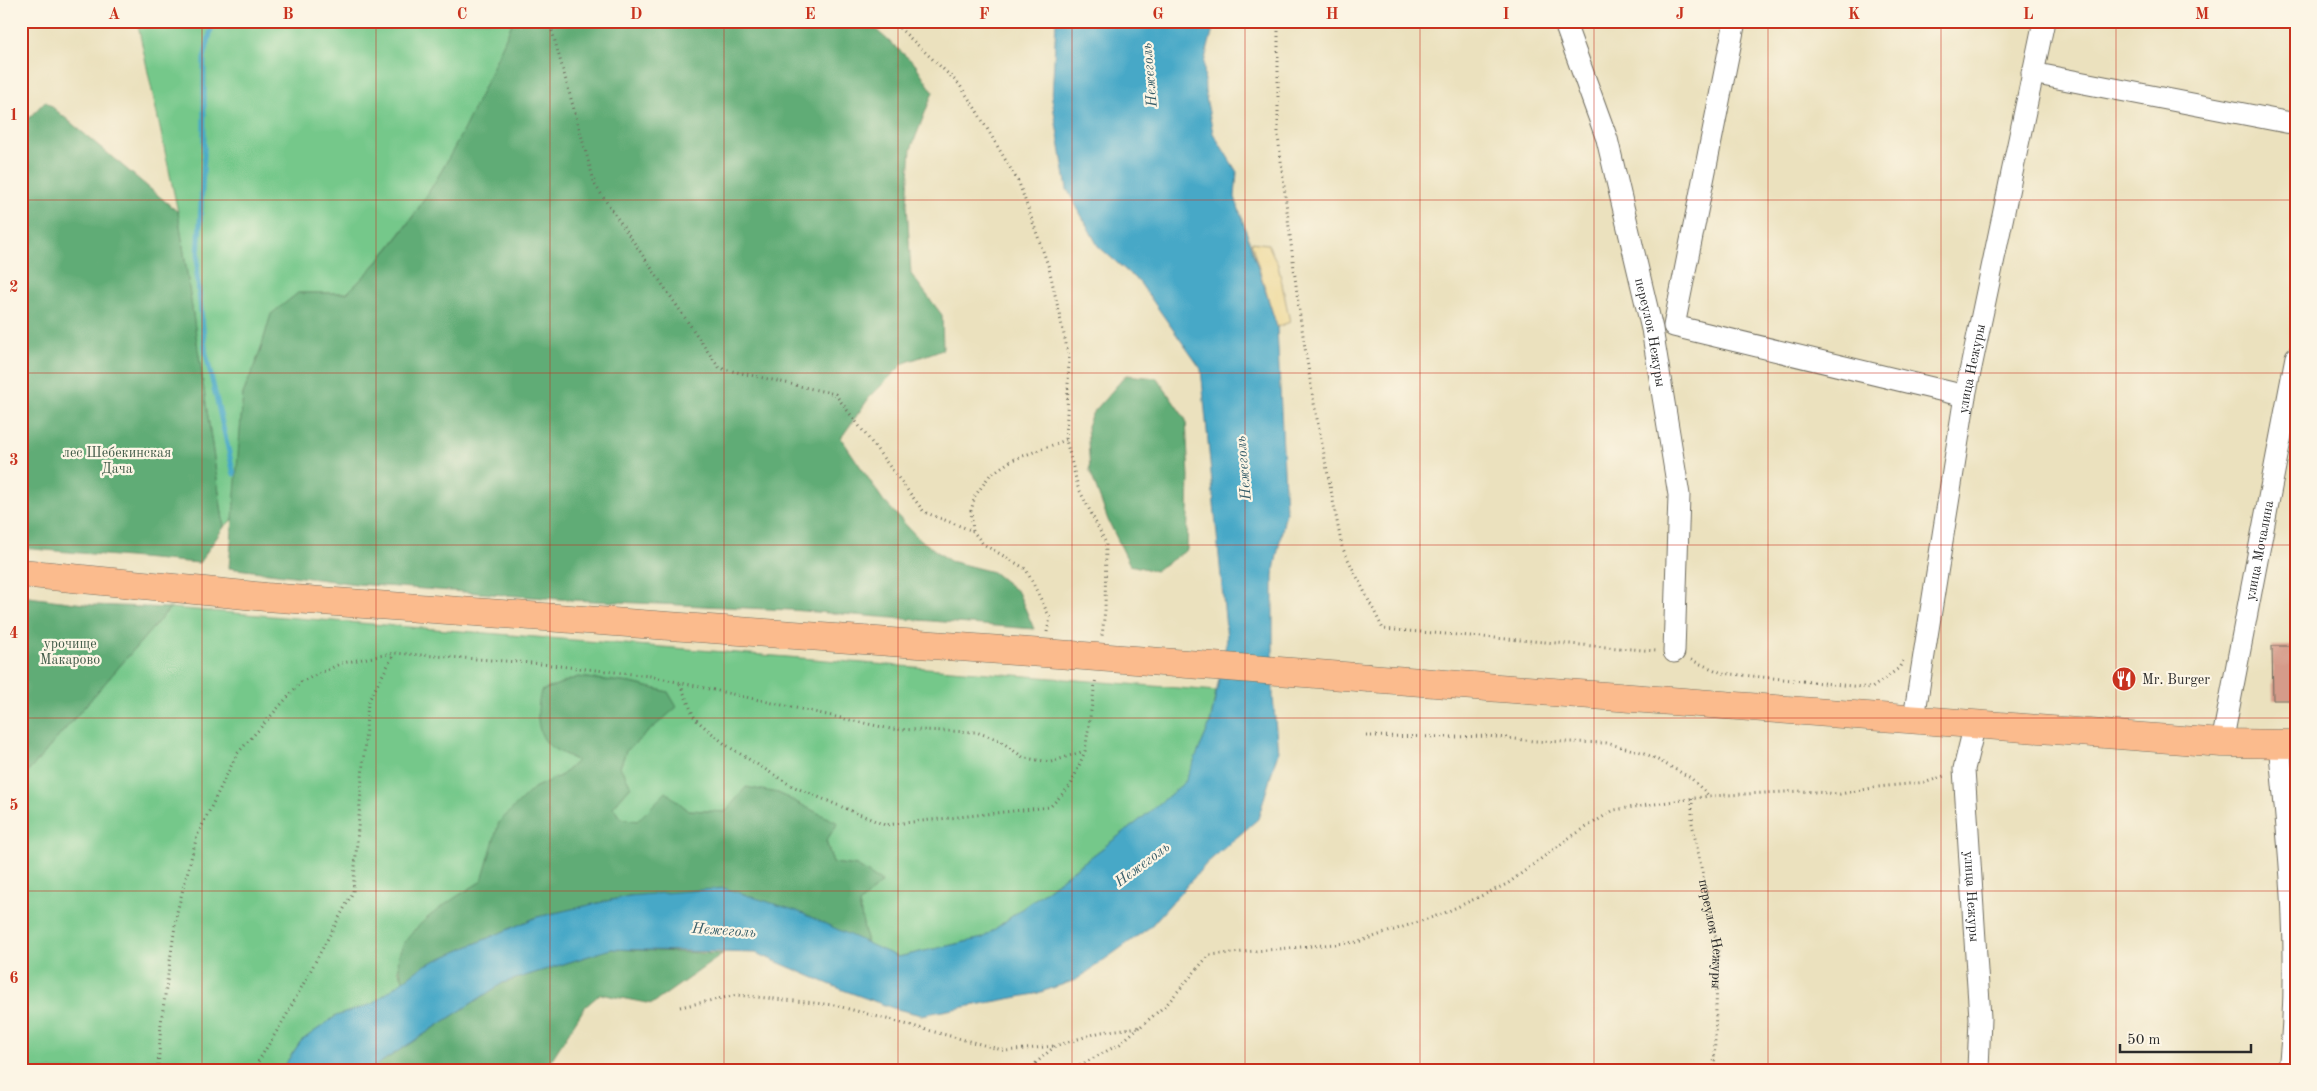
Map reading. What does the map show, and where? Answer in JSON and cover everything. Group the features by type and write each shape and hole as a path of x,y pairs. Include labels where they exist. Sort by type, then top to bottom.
{"main road":[{"path":"21,573 266,597 1042,655 1071,655 2222,743 2288,744"}],"street":[{"name":"переулок Нежуры","path":"1564,21 1606,139 1652,329 1679,495 1674,652"},
{"name":"переулок Нежуры","path":"1735,21 1674,326 1965,396"},
{"name":"улица Нежуры","path":"1914,718 1965,396 2044,21"},
{"path":"2032,73 2296,124"},
{"path":"1652,329 1674,326"},
{"name":"улица Мочалина","path":"2222,743 2296,357"},
{"name":"улица Нежуры","path":"1975,724 1964,769 1980,1018 1978,1070"},
{"path":"2288,744 2288,832 2295,946 2289,1070"}],"path":[{"path":"552,21 551,27 595,185 719,368 835,394 924,512 973,531 983,544 1026,569 1050,618 1042,655"},
{"path":"892,21 959,84 1019,183 1050,268 1070,357 1066,440 1078,487 1106,543 1105,610 1102,637"},
{"path":"1278,21 1278,136 1299,310 1313,398 1342,547 1383,629 1674,652 1722,673 1872,688 1899,668 1912,645 1926,643"},
{"path":"973,531 971,511 975,496 990,475 1012,460 1066,440"},
{"path":"253,1070 286,1016 353,892 368,702 394,653"},
{"path":"158,1070 161,1023 177,912 197,836 237,754 302,682 342,663 394,653 532,663 650,676 891,729 976,732 998,740 1024,758 1051,762 1085,751"},
{"path":"680,684 696,718 726,745 792,786 885,825 1050,807 1071,786 1085,751 1096,673"},
{"path":"1366,736 1487,736 1534,741 1606,743 1645,753 1691,778 1709,796"},
{"path":"1071,1070 1120,1044 1166,1004 1209,955 1358,942 1442,914 1507,884 1561,843 1614,810 1709,796 1802,790 1840,794 1878,786 1927,782 1964,769"},
{"name":"переулок Нежуры","path":"1692,798 1692,824 1718,949 1714,1070"},
{"path":"680,1006 737,995 834,1004 1006,1051 1055,1046 1101,1032 1140,1026"},
{"path":"1028,1070 1055,1046"}],"green space":[{"path":"137,21 513,21 480,101 455,149 399,236 347,293 298,293 271,315 260,352 243,394 234,518 224,527 178,212"},
{"path":"513,21 869,21 873,27 915,64 933,92 911,149 907,204 911,274 942,315 943,349 904,363 869,398 841,438 883,500 918,538 950,561 993,572 1018,592 1034,629 790,610 572,600 357,584 229,568 243,394 260,352 271,314 298,293 347,293 401,233 424,200 444,166 481,94"},
{"name":"лес Шебекинская Дача","path":"45,101 178,212 224,527 199,563 21,548 21,127"},
{"path":"1126,375 1157,378 1186,420 1189,477 1187,550 1155,571 1130,565 1108,520 1090,471 1087,426 1092,414"},
{"name":"урочище Макарово","path":"21,596 92,605 170,608 21,780"},
{"path":"170,608 1216,691 1210,724 1186,782 1136,823 983,938 898,957 867,944 859,904 881,883 857,866 833,863 826,841 837,823 778,793 725,812 688,810 666,793 637,821 620,818 613,807 631,786 620,767 626,751 676,707 668,692 631,683 578,677 541,691 549,745 577,761 562,775 534,788 490,860 482,881 457,897 413,931 398,970 404,982 372,1004 336,1016 301,1041 281,1070 21,1070 21,780"},
{"path":"578,677 631,683 668,692 677,707 626,751 620,767 631,786 613,807 620,818 637,821 666,792 688,810 725,812 746,787 778,793 838,823 826,841 833,863 857,866 882,882 859,904 867,944 797,911 629,896 537,917 423,966 404,982 398,960 405,942 435,912 482,881 499,822 534,788 562,775 577,761 553,748 545,740 539,727 538,705 541,691"},
{"path":"611,949 723,954 652,1004 600,994 585,1007 545,1070 369,1070 503,983"}],"sand":[{"path":"1251,242 1268,244 1278,265 1290,322 1277,327"}],"water":[{"name":"Нежеголь","path":"1056,21 1215,21 1204,63 1205,92 1213,133 1237,172 1235,197 1277,327 1286,511 1273,575 1273,697 1278,752 1258,819 1207,863 1150,927 1076,980 1035,994 921,1015 893,1008 843,990 756,953 611,949 503,983 369,1070 281,1070 301,1041 336,1016 372,1004 423,966 537,917 629,896 724,888 797,911 898,957 983,938 1136,823 1185,782 1210,724 1227,639 1201,369 1140,283 1098,246 1067,189 1052,99"}],"building":[{"path":"2272,646 2296,646 2296,700 2273,700"}],"waterway":[{"path":"213,21 204,59 204,155 197,275 206,354 234,474"}],"place":[{"name":"Mr. Burger","path":"2124,679"}]}
